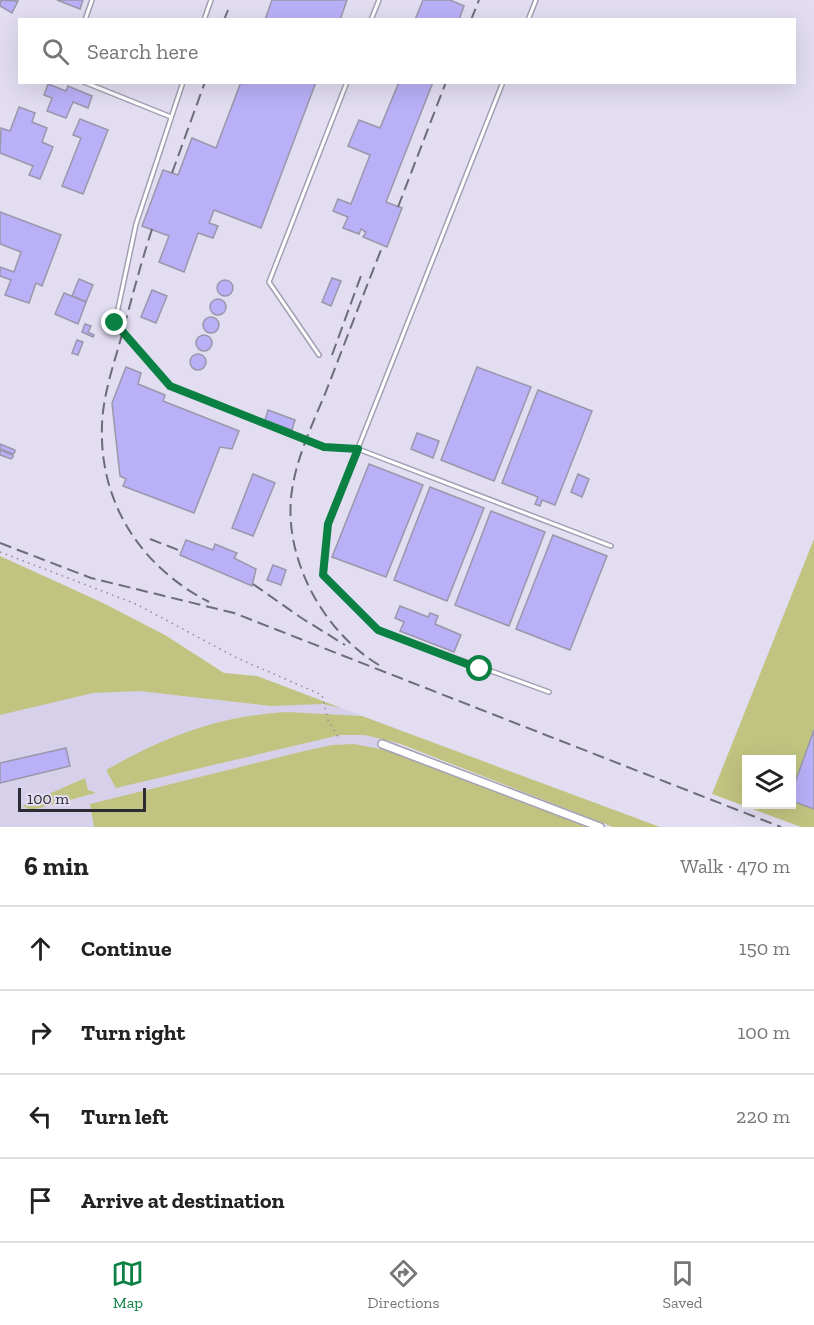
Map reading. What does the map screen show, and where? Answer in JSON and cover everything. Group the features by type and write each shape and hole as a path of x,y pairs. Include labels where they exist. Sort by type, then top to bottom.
{"street":[{"path":"382,744 600,827"}],"lane":[{"path":"86,18 92,0"},
{"path":"205,18 211,0"},
{"path":"372,18 379,0"},
{"path":"529,18 536,0"},
{"path":"89,84 172,117"},
{"path":"182,84 136,224 115,323 170,386 324,447 358,449 611,546"},
{"path":"319,355 269,282 345,84"},
{"path":"502,84 328,524 323,575 378,630 549,693"}],"path":[{"path":"0,552 136,604 237,658 322,695 328,720 340,740"}],"shaded area":[{"path":"186,670 257,676 402,731 393,762 356,827 0,827 0,704"}],"green space":[{"path":"814,539 814,730 796,780 796,755 742,755 742,805 712,794"},
{"path":"0,556 101,602 165,635 224,673 257,676 341,708 323,704 271,706 139,691 93,693 0,715"},
{"path":"288,712 362,716 660,827 613,827 398,743 365,735 340,735 116,788 106,770 150,747 194,730 239,718"},
{"path":"354,744 396,752 588,827 94,827 90,804 300,752 332,745"},
{"path":"85,778 88,790 96,793 32,810 22,806"},
{"path":"796,802 814,809 814,827 801,827 752,809 796,809"}],"building":[{"path":"1,0 18,1 12,13 0,6"},
{"path":"57,0 83,0 80,9"},
{"path":"272,0 347,0 341,18 266,18"},
{"path":"423,0 450,0 464,6 460,18 416,18"},
{"path":"48,84 66,91 68,86 92,96 88,108 73,102 66,118 47,111 52,98 44,95"},
{"path":"240,84 315,84 261,228 214,210 209,223 218,226 213,238 198,233 184,272 159,262 169,236 142,226 163,170 178,175 192,138 216,148"},
{"path":"398,84 432,84 386,202 402,208 387,247 363,237 366,232 361,229 359,234 343,228 348,217 333,211 338,199 351,204 370,155 348,146 359,120 380,128"},
{"path":"19,107 35,113 32,122 47,128 42,142 53,147 40,179 29,175 33,166 0,153 1,128 10,131"},
{"path":"80,119 108,130 83,194 62,186 81,138 73,135"},
{"path":"0,212 61,235 42,286 36,283 29,303 5,295 11,280 0,276 0,267 14,272 21,252 0,244"},
{"path":"332,278 341,281 331,306 322,302"},
{"path":"79,279 93,285 86,302 72,296"},
{"path":"222,280 228,280 233,288 231,294 222,296 217,291 217,285"},
{"path":"152,290 167,296 156,323 141,317"},
{"path":"64,293 86,302 78,324 55,314"},
{"path":"215,299 221,299 226,307 224,313 215,315 210,310 210,304"},
{"path":"208,317 214,317 219,325 217,331 208,333 203,328 203,322"},
{"path":"85,324 91,326 88,332 94,335 93,337 82,332"},
{"path":"201,335 207,335 212,343 210,349 201,351 196,346 196,340"},
{"path":"77,340 83,342 78,355 72,353"},
{"path":"195,354 201,354 206,362 204,368 195,370 190,365 190,359"},
{"path":"126,367 141,373 138,384 165,395 163,401 239,431 232,449 220,447 194,513 123,486 126,479 120,476 112,403"},
{"path":"477,367 531,387 494,481 441,460"},
{"path":"538,390 592,411 555,505 542,500 540,506 535,504 538,497 502,483"},
{"path":"268,410 295,420 292,430 265,420"},
{"path":"417,433 439,441 433,458 411,449"},
{"path":"0,444 15,452 13,454 0,449"},
{"path":"0,450 13,457 11,459 0,455"},
{"path":"369,464 423,485 386,577 332,557"},
{"path":"253,474 275,483 253,536 232,528"},
{"path":"578,474 589,479 582,497 571,492"},
{"path":"430,487 484,508 447,601 394,580"},
{"path":"491,511 545,532 509,626 455,605"},
{"path":"553,535 607,556 570,650 516,629"},
{"path":"186,540 213,550 215,544 237,553 234,558 256,569 252,586 180,555"},
{"path":"273,565 286,570 281,585 267,580"},
{"path":"400,606 428,617 430,613 438,616 435,624 461,635 454,652 400,631 404,622 395,618"},
{"path":"814,730 814,809 796,802 796,780"},
{"path":"66,748 70,766 0,783 0,763"}],"railway":[{"path":"472,18 479,0"},
{"path":"225,18 228,10"},
{"path":"172,173 204,84"},
{"path":"398,207 445,84"},
{"path":"152,229 107,389 102,425 103,454 108,481 117,506 129,530 144,551 163,571 185,588 209,602"},
{"path":"379,665 340,633 310,589 293,540 291,515 292,490 301,453 383,245"},
{"path":"332,355 362,273"},
{"path":"150,539 181,551"},
{"path":"0,543 91,578 234,613 781,827"},
{"path":"253,584 345,645"}],"route":[{"path":"115,323 170,386 324,447 358,449 328,524 323,575 378,630 480,669"}]}
